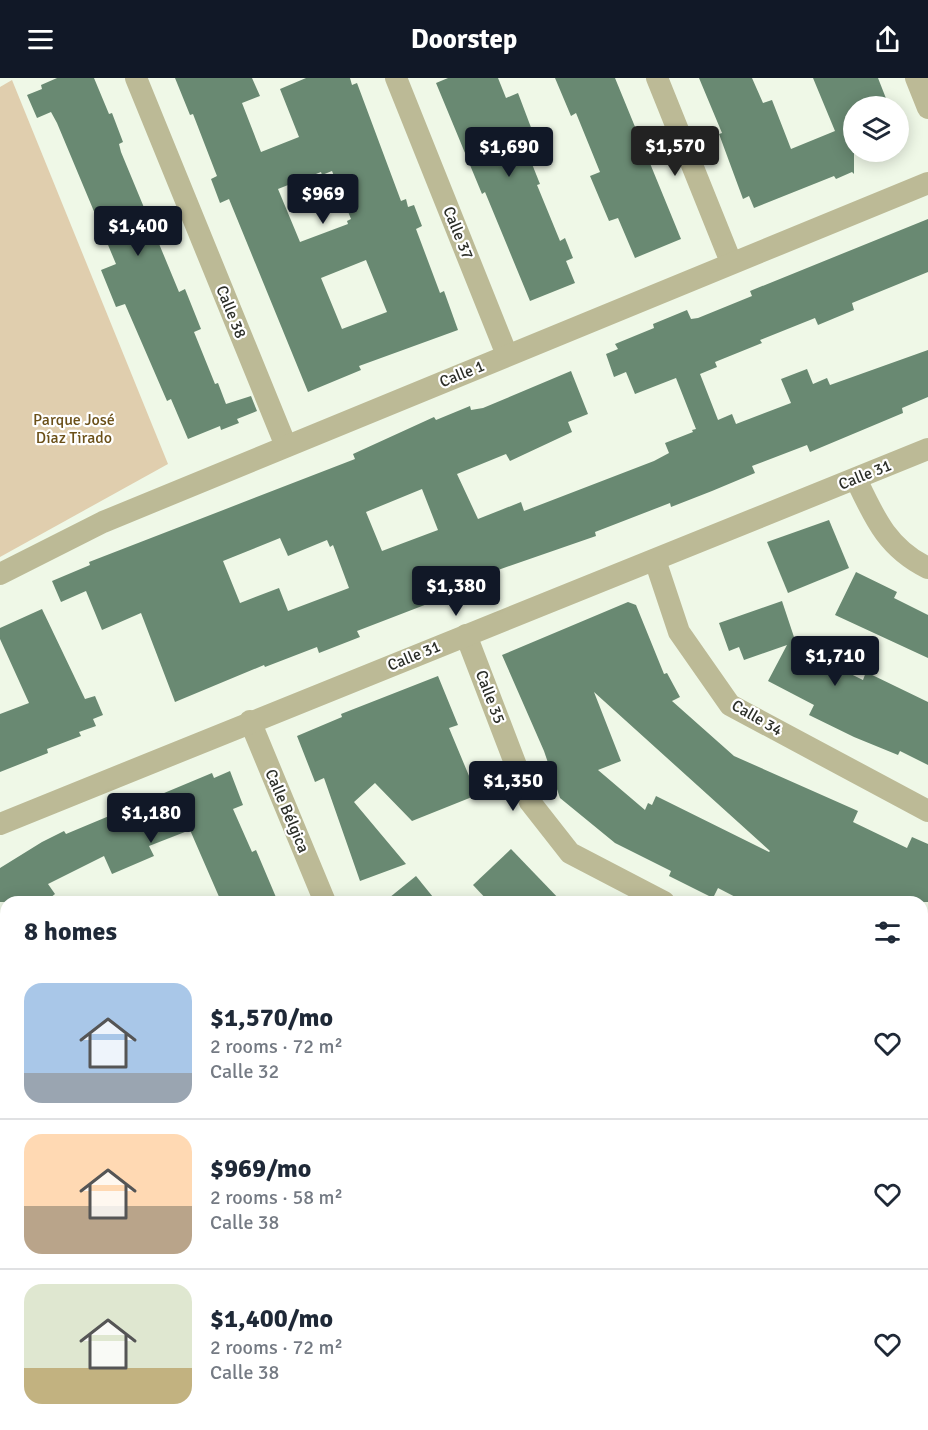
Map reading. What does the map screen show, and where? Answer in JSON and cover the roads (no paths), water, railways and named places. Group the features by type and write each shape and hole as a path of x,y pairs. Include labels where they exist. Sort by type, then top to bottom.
{"street":[{"name":"Calle 38","path":"136,78 286,446"},
{"name":"Calle 37","path":"396,78 507,355"},
{"path":"657,78 731,262"},
{"path":"916,78 928,108"},
{"name":"Calle 1","path":"0,574 103,522 731,262 928,183"},
{"name":"Calle 31","path":"0,824 250,721 928,449"},
{"path":"856,479 879,529 915,562 928,568"},
{"name":"Calle 34","path":"655,560 679,632 730,705 928,811"},
{"name":"Calle 35","path":"465,635 531,802 570,853 652,896"},
{"name":"Calle Bélgica","path":"250,721 323,896"}],"park label":[{"name":"Parque José Díaz Tirado","path":"74,429"}]}
